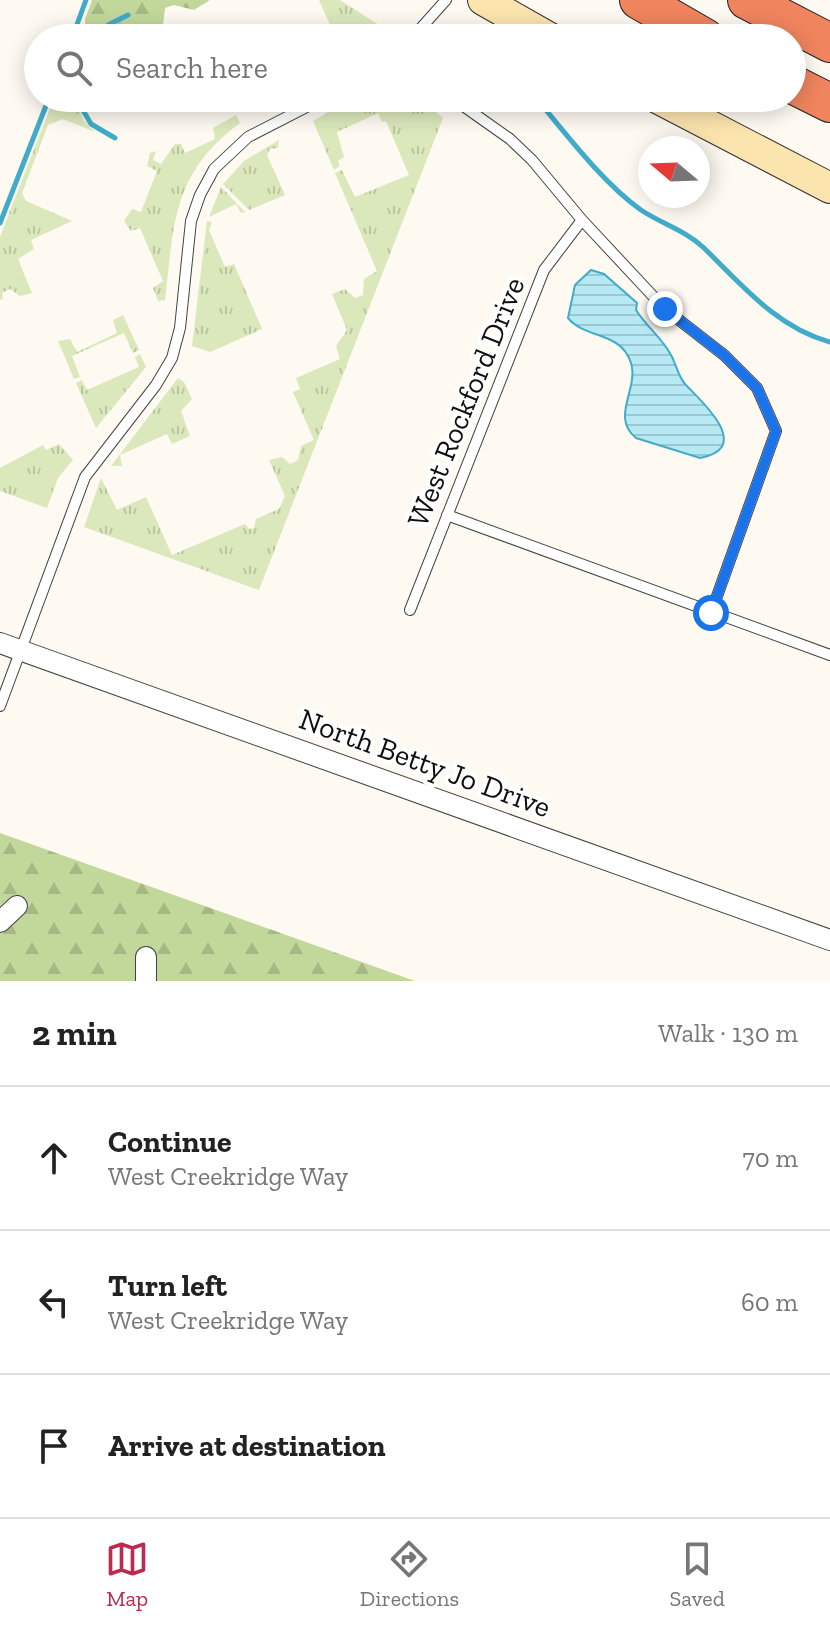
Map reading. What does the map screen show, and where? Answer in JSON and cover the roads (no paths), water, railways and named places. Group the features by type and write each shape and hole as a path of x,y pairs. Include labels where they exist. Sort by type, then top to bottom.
{"highway":[{"path":"639,0 681,24"},
{"path":"747,0 793,24"},
{"path":"806,31 830,43"},
{"path":"806,91 830,103"}],"main road":[{"path":"483,0 525,24"},
{"path":"684,112 830,188"}],"street":[{"name":"North Betty Jo Drive","path":"0,643 830,940"},
{"path":"0,922 17,906"},
{"path":"146,957 146,981"}],"lane":[{"path":"425,24 446,0"},
{"path":"0,706 85,477 156,385 172,358 180,328 191,221 214,169 248,137 297,112"},
{"path":"472,112 510,139 665,309 724,355 757,388 776,431 711,613"},
{"name":"West Rockford Drive","path":"410,610 544,270 582,220"},
{"path":"447,515 830,655"}],"water":[{"path":"591,270 604,274 637,303 636,310 667,349 683,381 719,423 723,444 716,453 700,458 636,438 629,430 625,412 632,373 626,353 611,340 575,325 568,318 575,285"}],"waterway":[{"path":"77,24 86,0"},
{"path":"110,24 128,15"},
{"path":"0,223 44,112"},
{"path":"84,112 91,124 115,138"},
{"path":"548,112 627,199 697,242 777,316 830,342"}]}
